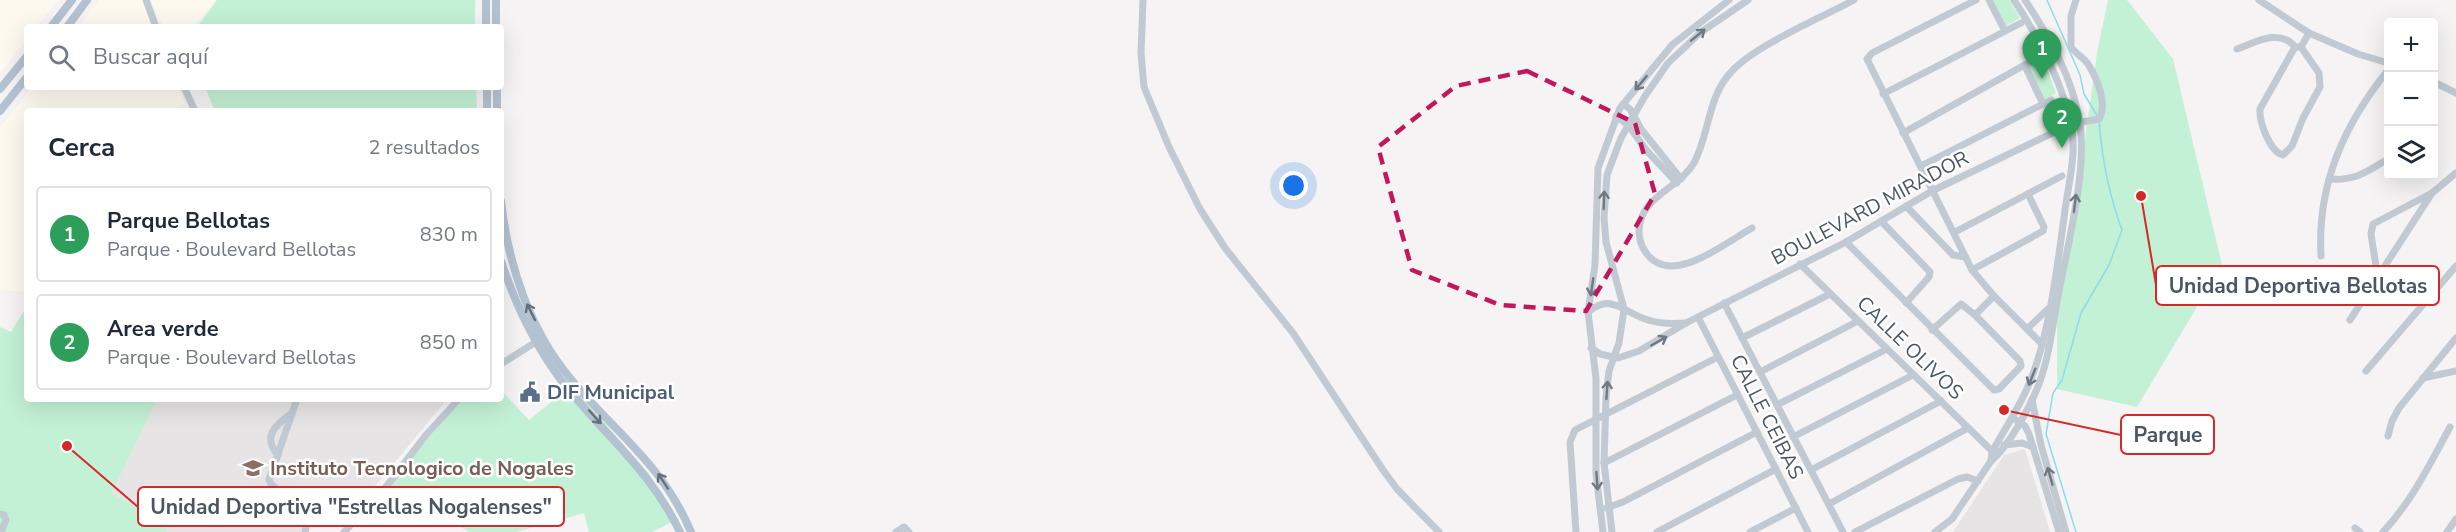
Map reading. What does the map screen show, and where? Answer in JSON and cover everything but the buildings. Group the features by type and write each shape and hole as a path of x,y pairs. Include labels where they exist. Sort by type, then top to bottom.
{"main road":[{"path":"53,24 72,0"},
{"path":"69,24 87,0"},
{"path":"486,0 495,24"},
{"path":"487,24 496,0"},
{"path":"0,89 24,60"},
{"path":"0,111 24,81"},
{"path":"487,90 487,108"},
{"path":"497,90 497,108"},
{"path":"504,230 513,266 540,340 570,379 658,473 682,511 691,532"},
{"path":"504,269 512,291 567,388 648,478 680,532"}],"street":[{"path":"146,0 155,24"},
{"path":"1143,0 1141,53 1144,87 1169,147 1200,209 1225,248 1293,333 1387,476 1439,532"},
{"path":"1603,532 1596,474 1596,378 1588,312 1595,265 1598,168 1616,116 1623,105 1672,45 1729,0"},
{"path":"1612,532 1604,463 1607,381 1620,336 1624,309 1612,271 1604,218 1606,175 1611,159 1628,125 1654,81 1683,46 1708,26 1748,0"},
{"path":"1752,228 1686,265 1674,267 1650,259 1640,240 1641,218 1649,206 1679,181 1692,166 1699,152 1716,94 1732,71 1740,63 1767,46 1854,0"},
{"path":"1976,0 1872,53 1866,59 1955,232 1972,270 1994,296 2049,351"},
{"path":"1989,0 2005,31"},
{"path":"1935,532 1952,519 1978,482 2031,382 2066,237 2073,142 2071,124 2046,53 2024,21 2014,0"},
{"path":"1993,456 2004,445 2032,400 2049,351 2082,139 2080,122 2068,81 2055,48 2025,0"},
{"name":"BOULEVARD MIRADOR","path":"1613,358 1623,358 1639,351 1686,323 1846,242 1932,191 2071,124 2099,119 2103,113 2104,104 2089,66 2071,47 2072,9 2076,0"},
{"path":"2259,0 2308,33 2358,54 2384,62"},
{"path":"1883,94 2034,14"},
{"path":"2237,48 2279,36 2289,39 2298,47 2319,73 2320,87 2303,118 2292,146 2283,155 2278,154 2273,148 2260,112 2298,47 2308,33"},
{"path":"2046,53 2055,48"},
{"path":"1904,133 2037,58"},
{"path":"2025,66 2043,104"},
{"path":"2321,256 2321,212 2329,179 2348,128 2367,96 2386,72"},
{"path":"2438,84 2454,92 2456,102"},
{"path":"185,90 194,108"},
{"path":"1921,166 2051,100"},
{"path":"1623,105 1630,109 1654,152"},
{"path":"1616,116 1628,125 1679,181"},
{"path":"2329,179 2346,180 2360,176 2384,161"},
{"path":"2071,172 2079,169"},
{"path":"2378,279 2371,234 2373,224 2432,193 2456,173"},
{"path":"1955,232 2062,176"},
{"path":"2350,320 2432,193"},
{"path":"1972,270 2043,231 2044,227 2028,194"},
{"path":"1906,206 1953,255 1965,257"},
{"path":"1881,221 1930,272 1929,277 1906,303"},
{"path":"1846,242 1932,330 1994,390 1997,390 2021,366 2021,363 1975,315 1960,304 1932,330"},
{"name":"CALLE OLIVOS","path":"1800,264 1941,401 1993,456"},
{"path":"2366,371 2456,266"},
{"path":"1742,338 1830,294"},
{"path":"1975,315 1994,296"},
{"name":"BOULEVARD MIRADOR","path":"1588,312 1603,303 1612,303 1652,321 1686,323"},
{"path":"1724,303 1843,532"},
{"path":"2027,329 2049,309"},
{"name":"CALLE CEIBAS","path":"1698,317 1808,532"},
{"path":"1760,372 1858,321"},
{"path":"2388,436 2395,414 2456,338"},
{"path":"504,362 540,340"},
{"path":"1591,348 1613,358"},
{"path":"1777,405 1887,349"},
{"path":"1576,532 1572,492 1571,436 1579,427 1606,416 1718,357"},
{"path":"2422,378 2456,371"},
{"path":"1794,437 1914,375"},
{"path":"1604,463 1737,395"},
{"path":"2032,400 2041,445 2066,532"},
{"path":"1811,470 1941,401"},
{"path":"296,402 270,482 304,515 307,525 305,532"},
{"path":"344,532 379,496 426,435 456,402"},
{"path":"278,455 271,448 271,436 276,426 291,414"},
{"path":"2012,417 2027,429 2059,532"},
{"path":"2383,532 2415,492 2450,427"},
{"path":"1829,504 1968,428"},
{"path":"1599,510 1608,508 1757,432"},
{"path":"2004,445 2022,443 2033,447"},
{"path":"1656,532 1776,469"},
{"path":"1855,532 1958,479 1967,477 1978,482"},
{"path":"1750,532 1796,508"},
{"path":"0,514 4,515 6,520 1,532"},
{"path":"2447,532 2456,519"},
{"path":"896,532 904,527 909,532"}],"highlighted area":[{"path":"1527,71 1635,123 1655,194 1586,311 1500,305 1412,270 1378,147 1456,86"}],"shaded area":[{"path":"0,0 58,0 39,24 24,24 24,44 0,74"},
{"path":"99,0 143,0 153,24 80,24"},
{"path":"151,0 216,0 196,24 162,24"},
{"path":"30,90 179,90 185,103 174,108 24,108 24,292 0,290 0,127"},
{"name":"Instituto Tecnologico de Nogales","path":"149,402 444,403 352,514 327,495 307,532 168,532 151,514 111,493"},
{"path":"2025,449 2050,532 1953,532 2004,455"}],"green space":[{"path":"217,0 475,0 475,24 199,24"},
{"path":"1993,0 2009,0 2020,18 2006,26"},
{"path":"2108,0 2127,0 2173,59 2222,265 2137,407 2057,389 2057,316 2075,212 2097,53"},
{"path":"2043,57 2056,93 2044,100 2027,65"},
{"path":"206,90 476,90 477,108 214,108"},
{"path":"24,311 24,402 156,402 111,493 151,514 168,532 0,532 0,327 11,332"},
{"path":"572,385 650,475 676,520 652,532 589,532 584,513 516,532 469,532 389,484 459,402 504,402 504,393 529,420"}],"waterway":[{"path":"2047,0 2080,75 2084,94 2098,117"},
{"path":"2076,532 2046,434 2053,393 2062,380 2081,313 2109,265 2122,230 2107,177 2099,121"}],"place":[{"name":"Parque Bellotas","path":"2042,79"},
{"name":"Area verde","path":"2062,148"},
{"name":"Unidad Deportiva Bellotas","path":"2141,196"},
{"name":"DIF Municipal","path":"530,392"},
{"name":"Parque","path":"2004,410"},
{"name":"Unidad Deportiva \"Estrellas Nogalenses\"","path":"67,446"},
{"name":"Instituto Tecnologico de Nogales","path":"253,468"}]}
